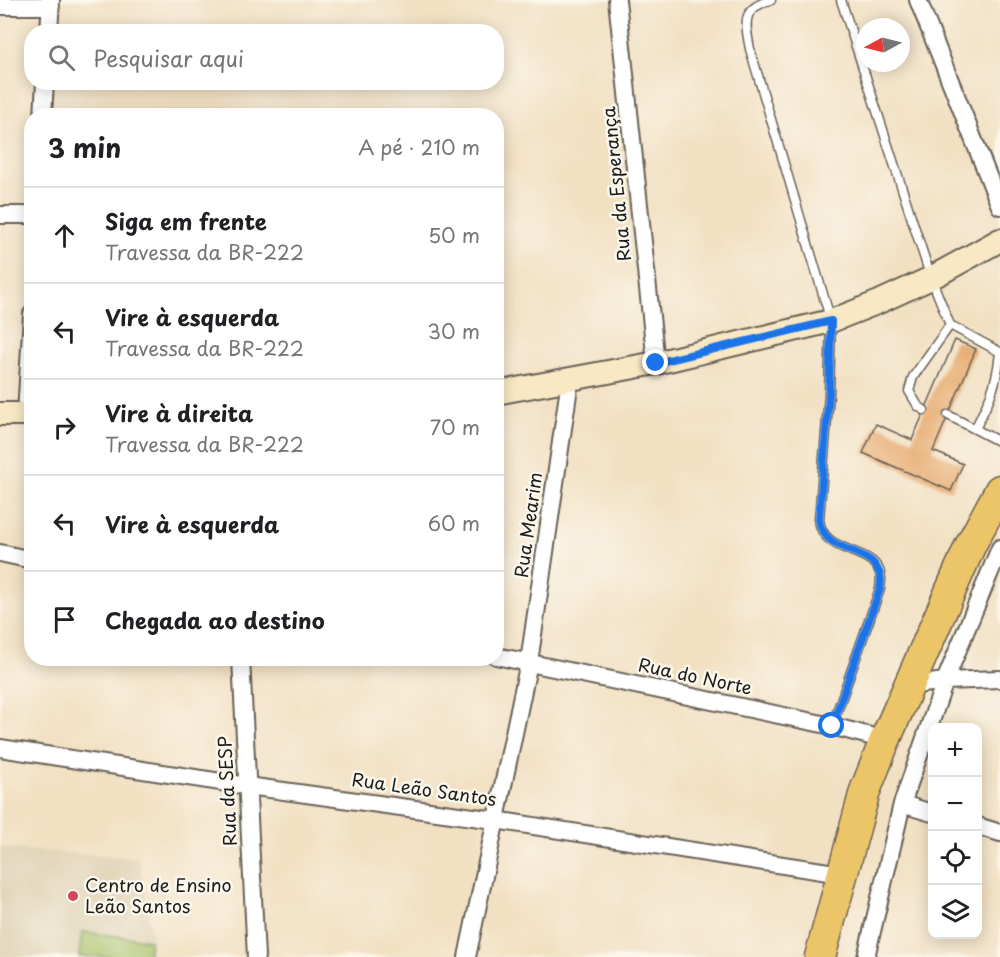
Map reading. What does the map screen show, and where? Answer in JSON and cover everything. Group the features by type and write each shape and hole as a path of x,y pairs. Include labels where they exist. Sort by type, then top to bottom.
{"highway":[{"path":"820,957 866,791 885,740 909,686 992,551 1000,490"}],"main road":[{"path":"504,392 656,363 831,321 931,278 1000,240"},
{"path":"0,414 24,414"}],"street":[{"name":"Rua da Esperança","path":"617,0 656,363"},
{"path":"918,0 1000,206"},
{"path":"0,6 51,3 50,24"},
{"path":"43,108 45,90"},
{"path":"0,215 24,215"},
{"name":"Rua Mearim","path":"467,957 529,662 570,380"},
{"path":"866,957 902,804 992,551"},
{"path":"0,553 24,558"},
{"name":"Rua do Norte","path":"504,657 832,726 885,740"},
{"name":"Rua da SESP","path":"241,666 256,957"},
{"path":"909,686 945,681 1000,679"},
{"name":"Rua Leão Santos","path":"0,748 248,786 495,820 842,874"},
{"path":"902,804 928,812"},
{"path":"982,827 1000,833"}],"lane":[{"path":"771,0 757,4 750,11 745,24 750,49 831,321 829,394 820,530 826,538 871,561 878,567 881,576 880,589 832,726"},
{"path":"841,0 931,278 950,325 1000,352 997,379 989,402 975,429"},
{"path":"924,410 918,406 909,391 913,377 950,325"},
{"path":"948,415 1000,442"}],"shaded area":[{"name":"Centro de Ensino Leão Santos","path":"0,848 139,858 152,934 150,957 0,957"}],"green space":[{"path":"82,932 150,940 148,957 79,957"}],"building":[{"path":"955,340 976,349 933,451 963,464 951,491 863,453 876,424 912,440"}],"place":[{"name":"Centro de Ensino Leão Santos","path":"73,896"}],"route":[{"path":"656,363 831,321 829,394 820,530 826,538 871,561 878,567 881,576 880,589 832,726"}]}
